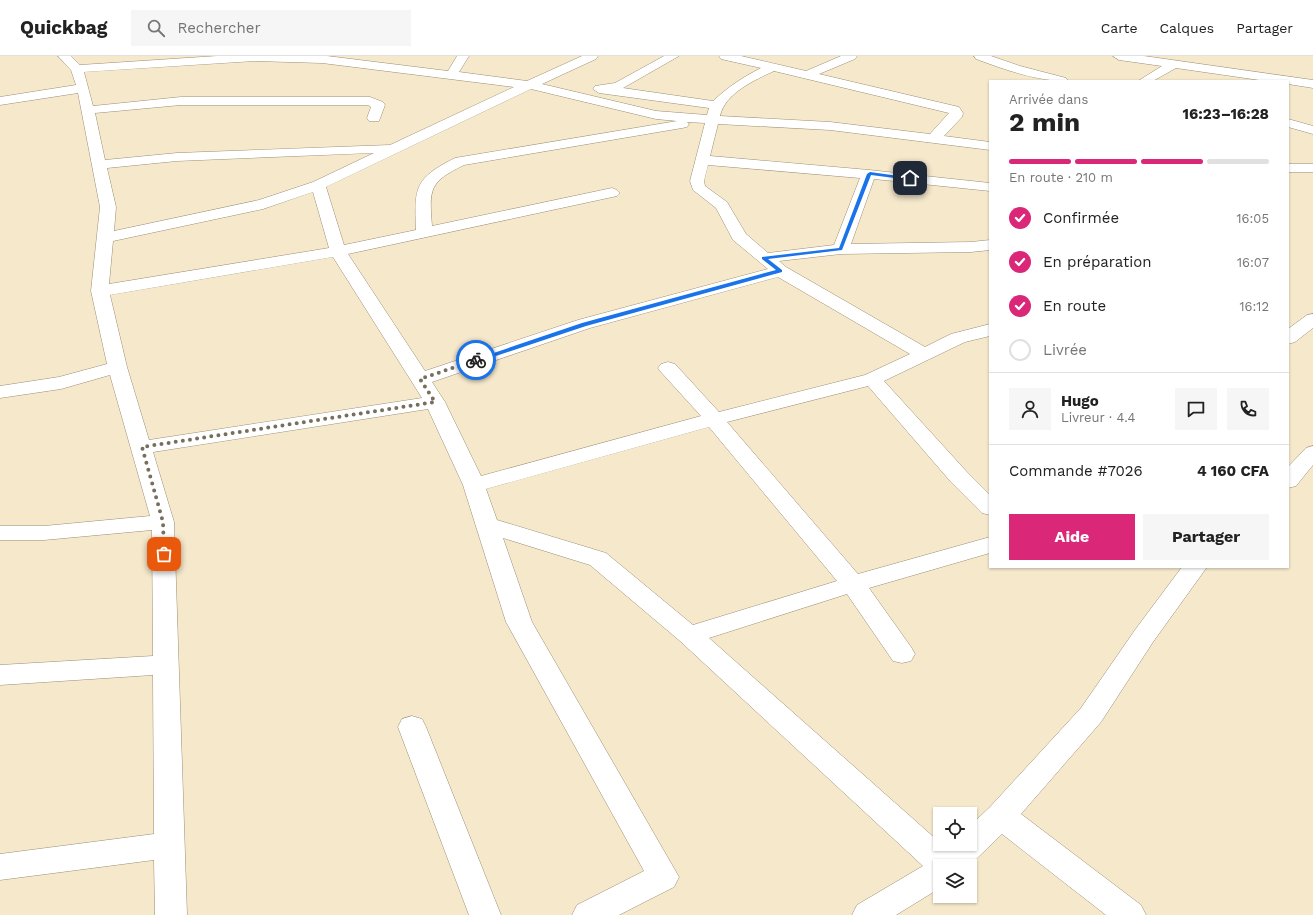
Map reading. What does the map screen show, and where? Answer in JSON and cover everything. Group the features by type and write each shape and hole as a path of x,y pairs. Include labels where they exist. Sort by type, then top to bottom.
{"street":[{"path":"452,74 463,56"},
{"path":"106,237 263,204 318,185 482,106 532,85 592,56"},
{"path":"574,94 618,86 673,56"},
{"path":"725,56 954,110 956,112 955,117 933,138"},
{"path":"807,75 851,56"},
{"path":"980,56 1016,69 1058,80"},
{"path":"1121,56 1172,65 1283,80"},
{"path":"0,102 72,65 255,58 322,59 532,85 656,115 711,115 830,126 989,146"},
{"path":"72,65 89,110 108,207 100,291 117,367 142,447 163,522 171,915"},
{"path":"1146,80 1172,65"},
{"path":"773,67 750,78 734,88 711,115 698,187 722,205 739,237 780,271 924,354"},
{"path":"1289,81 1313,84"},
{"path":"599,89 711,115"},
{"path":"89,110 181,101 370,101 378,105 374,118"},
{"path":"424,232 422,193 428,180 438,171 460,161 656,130 711,115"},
{"path":"1289,123 1313,130"},
{"path":"99,165 178,157 394,148"},
{"path":"703,160 989,186"},
{"path":"1289,168 1313,168"},
{"path":"840,249 870,174"},
{"path":"318,185 338,251 435,402 474,485 520,622 663,877 588,915"},
{"path":"100,291 338,251 612,193"},
{"path":"764,258 840,249 970,247 989,245"},
{"path":"420,379 584,324 780,271"},
{"path":"1289,337 1313,319"},
{"path":"474,485 714,419 872,379 958,338 989,330"},
{"path":"0,392 61,383 117,367"},
{"path":"668,368 714,419 853,584 902,654"},
{"path":"872,379 959,477 989,507"},
{"path":"142,447 435,402"},
{"path":"1289,480 1313,452"},
{"path":"0,534 44,532 163,522"},
{"path":"487,525 598,559 689,635 937,859"},
{"path":"689,635 853,584 989,546"},
{"path":"955,859 1001,816 1091,715 1144,636 1195,568"},
{"path":"0,675 166,666"},
{"path":"412,727 485,915"},
{"path":"1001,816 1130,915"},
{"path":"0,867 169,845"},
{"path":"868,915 933,876"}],"way so far":[{"path":"164,554 163,522 142,447 435,402 420,379 476,360"}],"route":[{"path":"476,360 584,324 780,271 764,258 840,249 870,174 910,178"}]}
